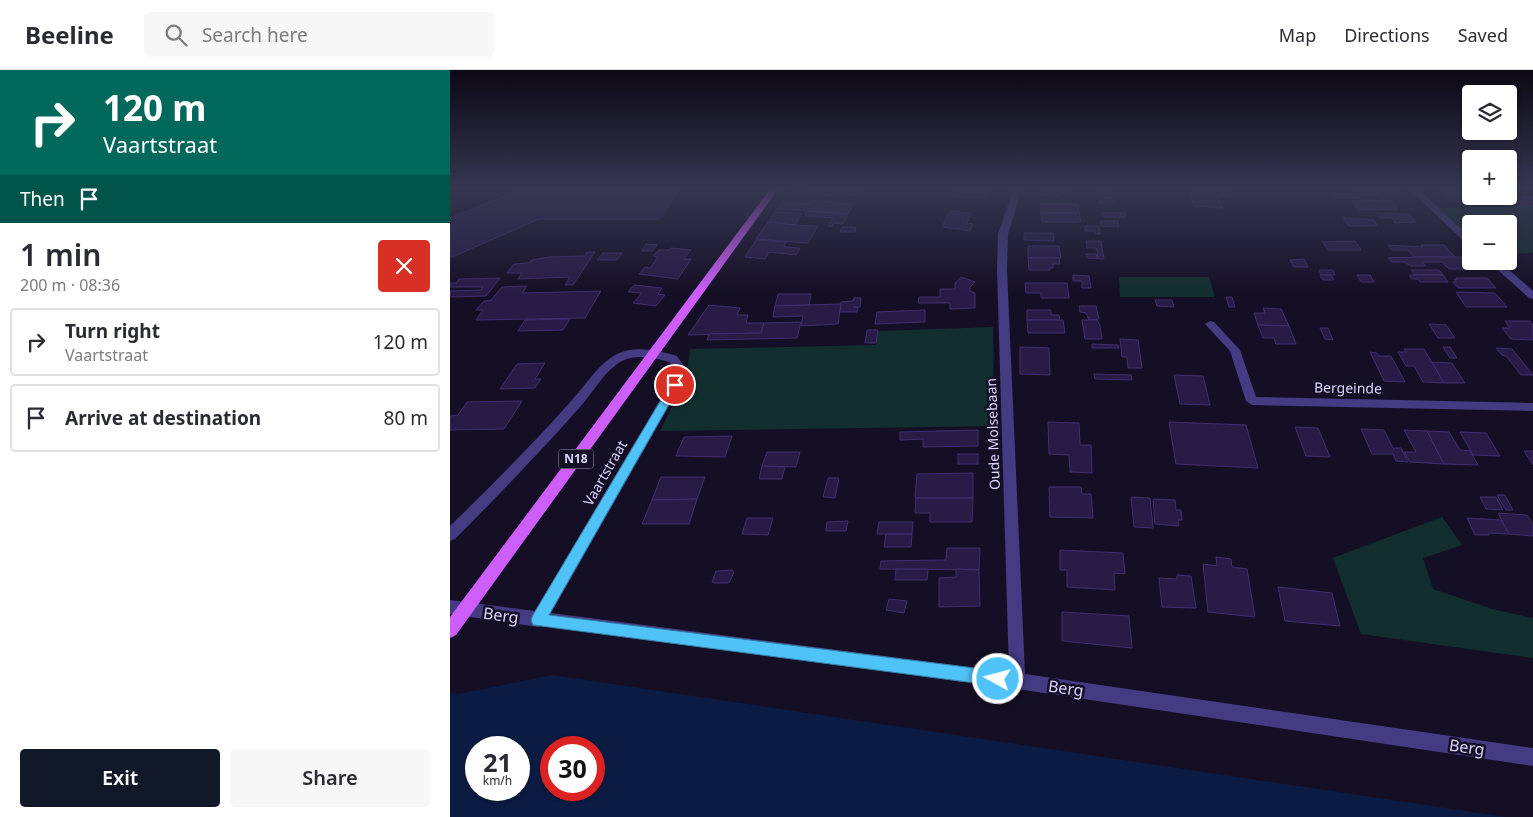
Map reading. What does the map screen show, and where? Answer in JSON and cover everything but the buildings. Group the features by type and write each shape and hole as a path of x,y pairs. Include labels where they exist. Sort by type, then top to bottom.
{"main road":[{"name":"Vaartstraat","path":"450,630 750,223"}],"street":[{"name":"Oude Molsebaan","path":"1007,223 1003,234 1002,270 1017,681"},
{"path":"1449,223 1462,235"},
{"path":"1503,270 1533,296"},
{"name":"Bergeinde","path":"1210,324 1235,350 1252,401 1533,407"},
{"name":"Vaartstraat","path":"450,535 512,473 578,402 605,369 621,357 634,354 654,354 673,359 680,369 675,385 538,620"},
{"name":"Berg","path":"450,607 538,620 1017,681 1533,757"}],"green space":[{"path":"1454,223 1462,223 1462,230"},
{"path":"1517,223 1533,223 1533,253 1517,254"},
{"path":"1119,277 1209,277 1215,297 1120,297"},
{"path":"993,327 994,426 660,431 683,381 690,349 876,345 878,331"},
{"path":"1442,517 1462,545 1423,558 1433,589 1492,609 1533,618 1533,658 1361,634 1333,558"}],"water":[{"path":"552,675 1506,817 450,817 450,693 458,694"}],"route":[{"path":"675,385 538,620 998,679"}]}
